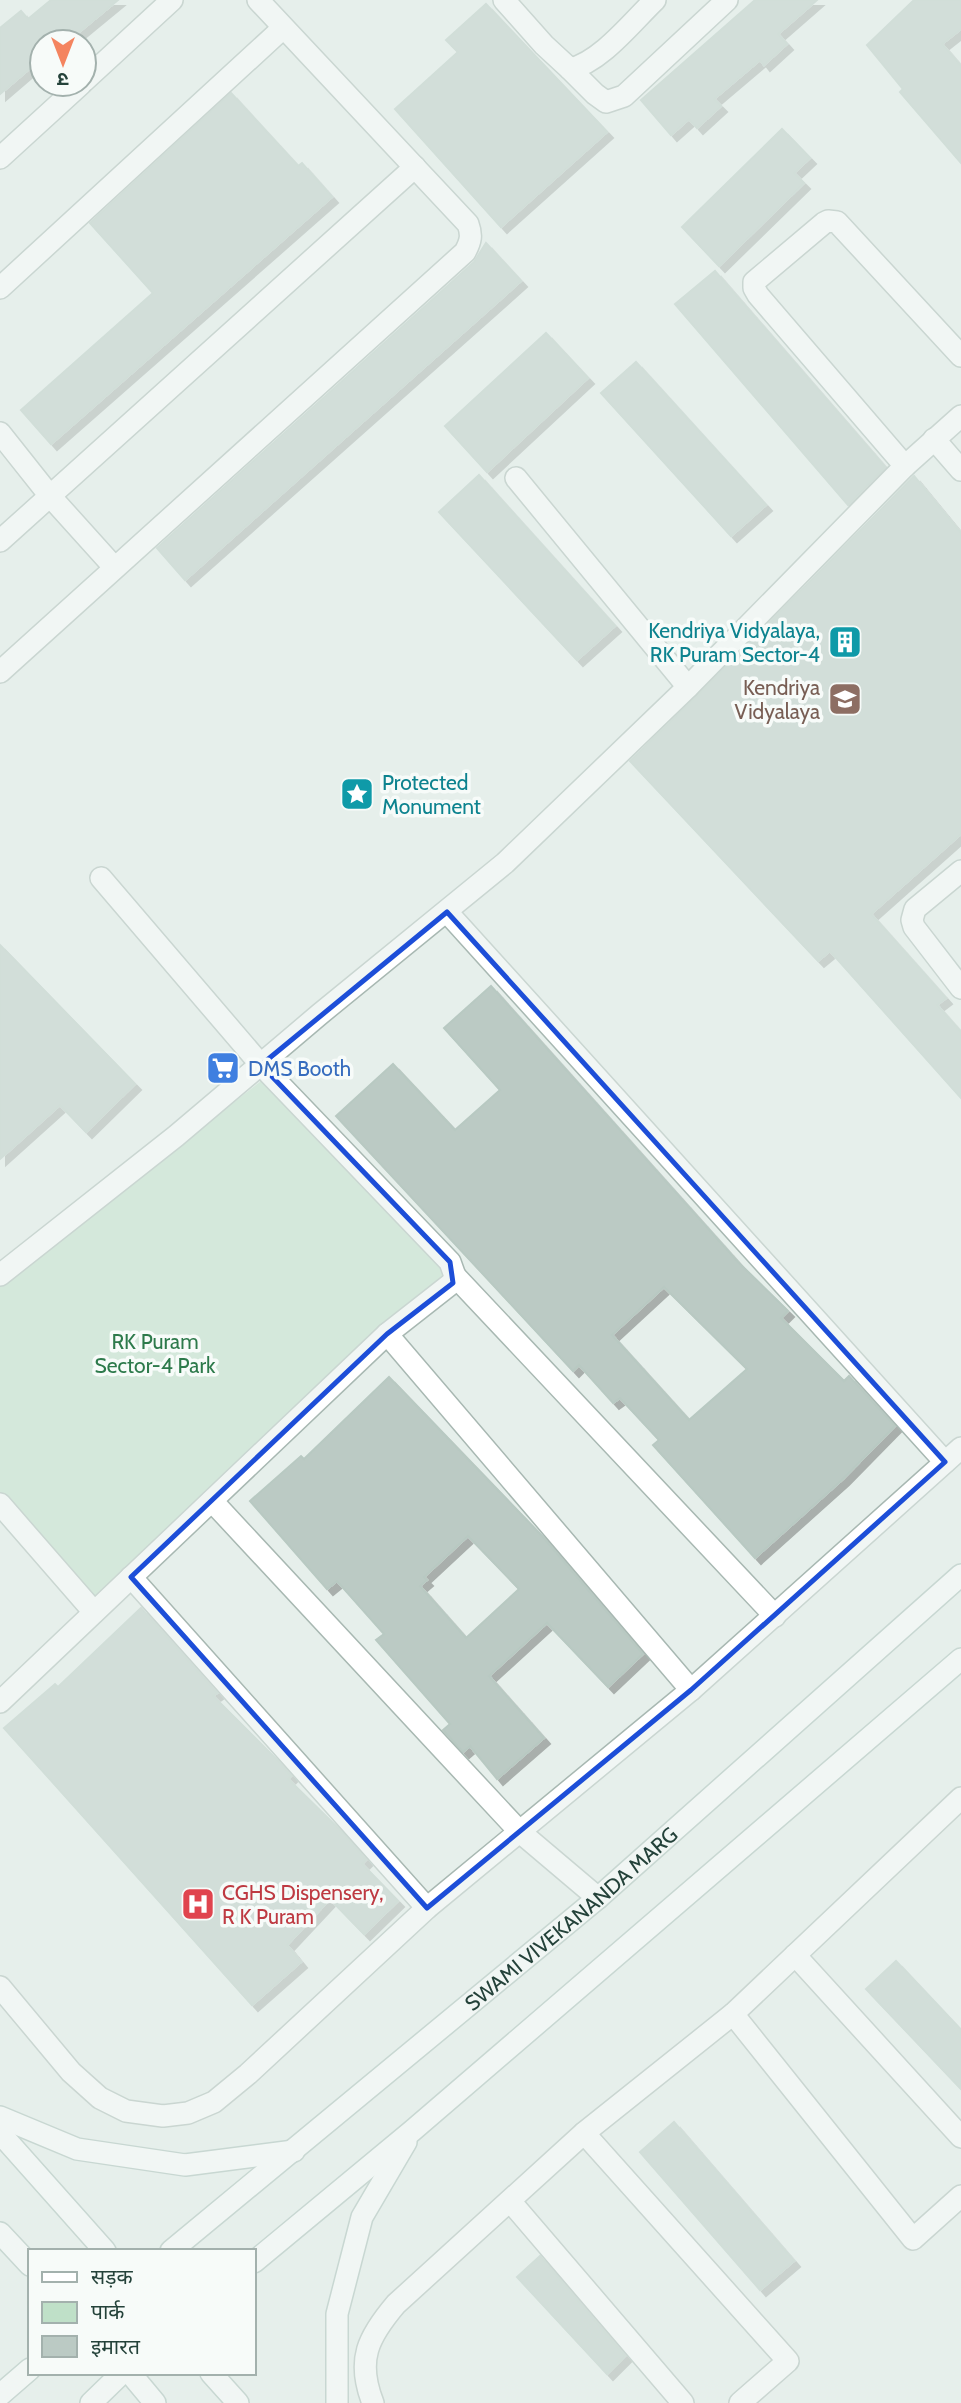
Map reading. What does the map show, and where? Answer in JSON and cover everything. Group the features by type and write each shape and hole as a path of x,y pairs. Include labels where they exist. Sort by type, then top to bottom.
{"street":[{"path":"98,68 172,0"},
{"path":"0,672 465,252 470,243 468,224 258,0"},
{"path":"504,0 544,46 606,102 624,96 727,0"},
{"path":"570,69 582,66 596,56 655,0"},
{"path":"0,288 283,28"},
{"path":"0,158 66,98"},
{"path":"0,541 415,167"},
{"path":"905,466 758,295 754,282 824,223 838,222 961,356"},
{"path":"1,1273 176,1136 505,863 688,687 905,466 961,416"},
{"path":"0,433 50,496 114,567"},
{"path":"934,439 961,470"},
{"path":"516,478 688,687"},
{"path":"961,871 915,909 912,920 914,927 961,988"},
{"path":"101,878 261,1065 450,1262 455,1276 775,1616"},
{"path":"0,1987 71,2072 100,2098 126,2111 163,2116 188,2113 214,2102 248,2074 427,1908 691,1690 953,1455 447,912"},
{"path":"0,1702 387,1334 452,1283 455,1276"},
{"path":"387,1334 691,1690"},
{"path":"212,1500 520,1832 598,1898"},
{"path":"0,1504 94,1612"},
{"name":"SWAMI VIVEKANANDA MARG","path":"173,2249 598,1898 961,1575"},
{"path":"131,1577 427,1908"},
{"path":"256,2260 412,2131 961,1658"},
{"path":"373,2403 364,2365 366,2350 379,2324 396,2304 584,2133 733,2014 961,1798"},
{"path":"795,1955 961,2137"},
{"path":"733,2014 913,2239 961,2196"},
{"path":"0,2117 77,2149 185,2165 293,2151"},
{"path":"337,2403 337,2315 362,2217 412,2131"},
{"path":"0,2133 104,2249"},
{"path":"584,2133 788,2361 740,2403"},
{"path":"510,2201 683,2403"},
{"path":"0,2234 28,2263"},
{"path":"0,2395 28,2372"},
{"path":"91,2403 120,2375"},
{"path":"132,2375 155,2403"},
{"path":"213,2375 238,2403"}],"highlighted area":[{"path":"447,912 945,1462 691,1690 427,1908 131,1577 387,1334 453,1283 450,1262 261,1065"}],"green space":[{"name":"RK Puram Sector-4 Park","path":"270,1074 455,1276 94,1612 0,1504 0,1285"}],"building":[{"path":"51,0 118,0 84,28 28,28 28,70 0,94 0,28 21,11 28,19"},
{"path":"755,0 817,0 778,34 787,44 764,65 760,60 714,99 721,106 697,128 689,119 671,135 641,100"},
{"path":"914,0 961,0 961,29 942,44 961,66 961,163 900,92 903,89 867,45"},
{"path":"486,4 607,132 501,227 395,109 458,52 446,40"},
{"path":"231,93 298,166 302,163 332,197 51,444 21,410 153,293 90,223"},
{"path":"782,129 810,158 794,173 804,183 719,266 682,227"},
{"path":"486,243 521,281 185,580 157,548 474,262"},
{"path":"715,271 885,467 848,505 675,304"},
{"path":"546,333 588,378 487,472 445,426"},
{"path":"636,362 766,505 731,536 601,393"},
{"path":"479,475 615,626 577,660 439,512"},
{"name":"Kendriya Vidyalaya, RK Puram Sector-4","path":"914,476 961,533 961,834 871,914 946,998 937,1005 961,1032 961,1098 830,951 818,961 630,761"},
{"path":"0,945 135,1084 86,1132 60,1105 0,1159"},
{"path":"491,986 738,1262 788,1311 781,1318 844,1381 849,1376 895,1426 843,1479 755,1558 653,1445 659,1440 620,1398 613,1403 579,1365 573,1371 336,1116 393,1064 455,1130 500,1090 444,1028","holes":["664,1287 747,1369 689,1420 612,1335"]},
{"path":"389,1377 542,1536 643,1654 608,1687 547,1623 489,1676 544,1738 497,1779 470,1746 463,1752 443,1730 450,1724 376,1640 384,1634 337,1581 327,1589 250,1501 301,1456 304,1459","holes":["468,1536 519,1589 466,1638 420,1586 427,1580 424,1577"]},
{"path":"141,1608 217,1693 213,1696 278,1761 291,1776 288,1779 343,1833 366,1860 362,1864 398,1901 364,1934 330,1899 287,1945 301,1962 252,2005 4,1728 55,1684 58,1687"},
{"path":"896,1961 961,2030 961,2089 866,1989"},
{"path":"674,2122 794,2261 760,2290 640,2152"},
{"path":"540,2256 625,2356 607,2374 517,2277"}],"place":[{"name":"Kendriya Vidyalaya, RK Puram Sector-4","path":"845,642"},
{"name":"Kendriya Vidyalaya","path":"845,699"},
{"name":"Protected Monument","path":"357,794"},
{"name":"DMS Booth","path":"223,1068"},
{"name":"CGHS Dispensery, R K Puram","path":"198,1904"}]}
